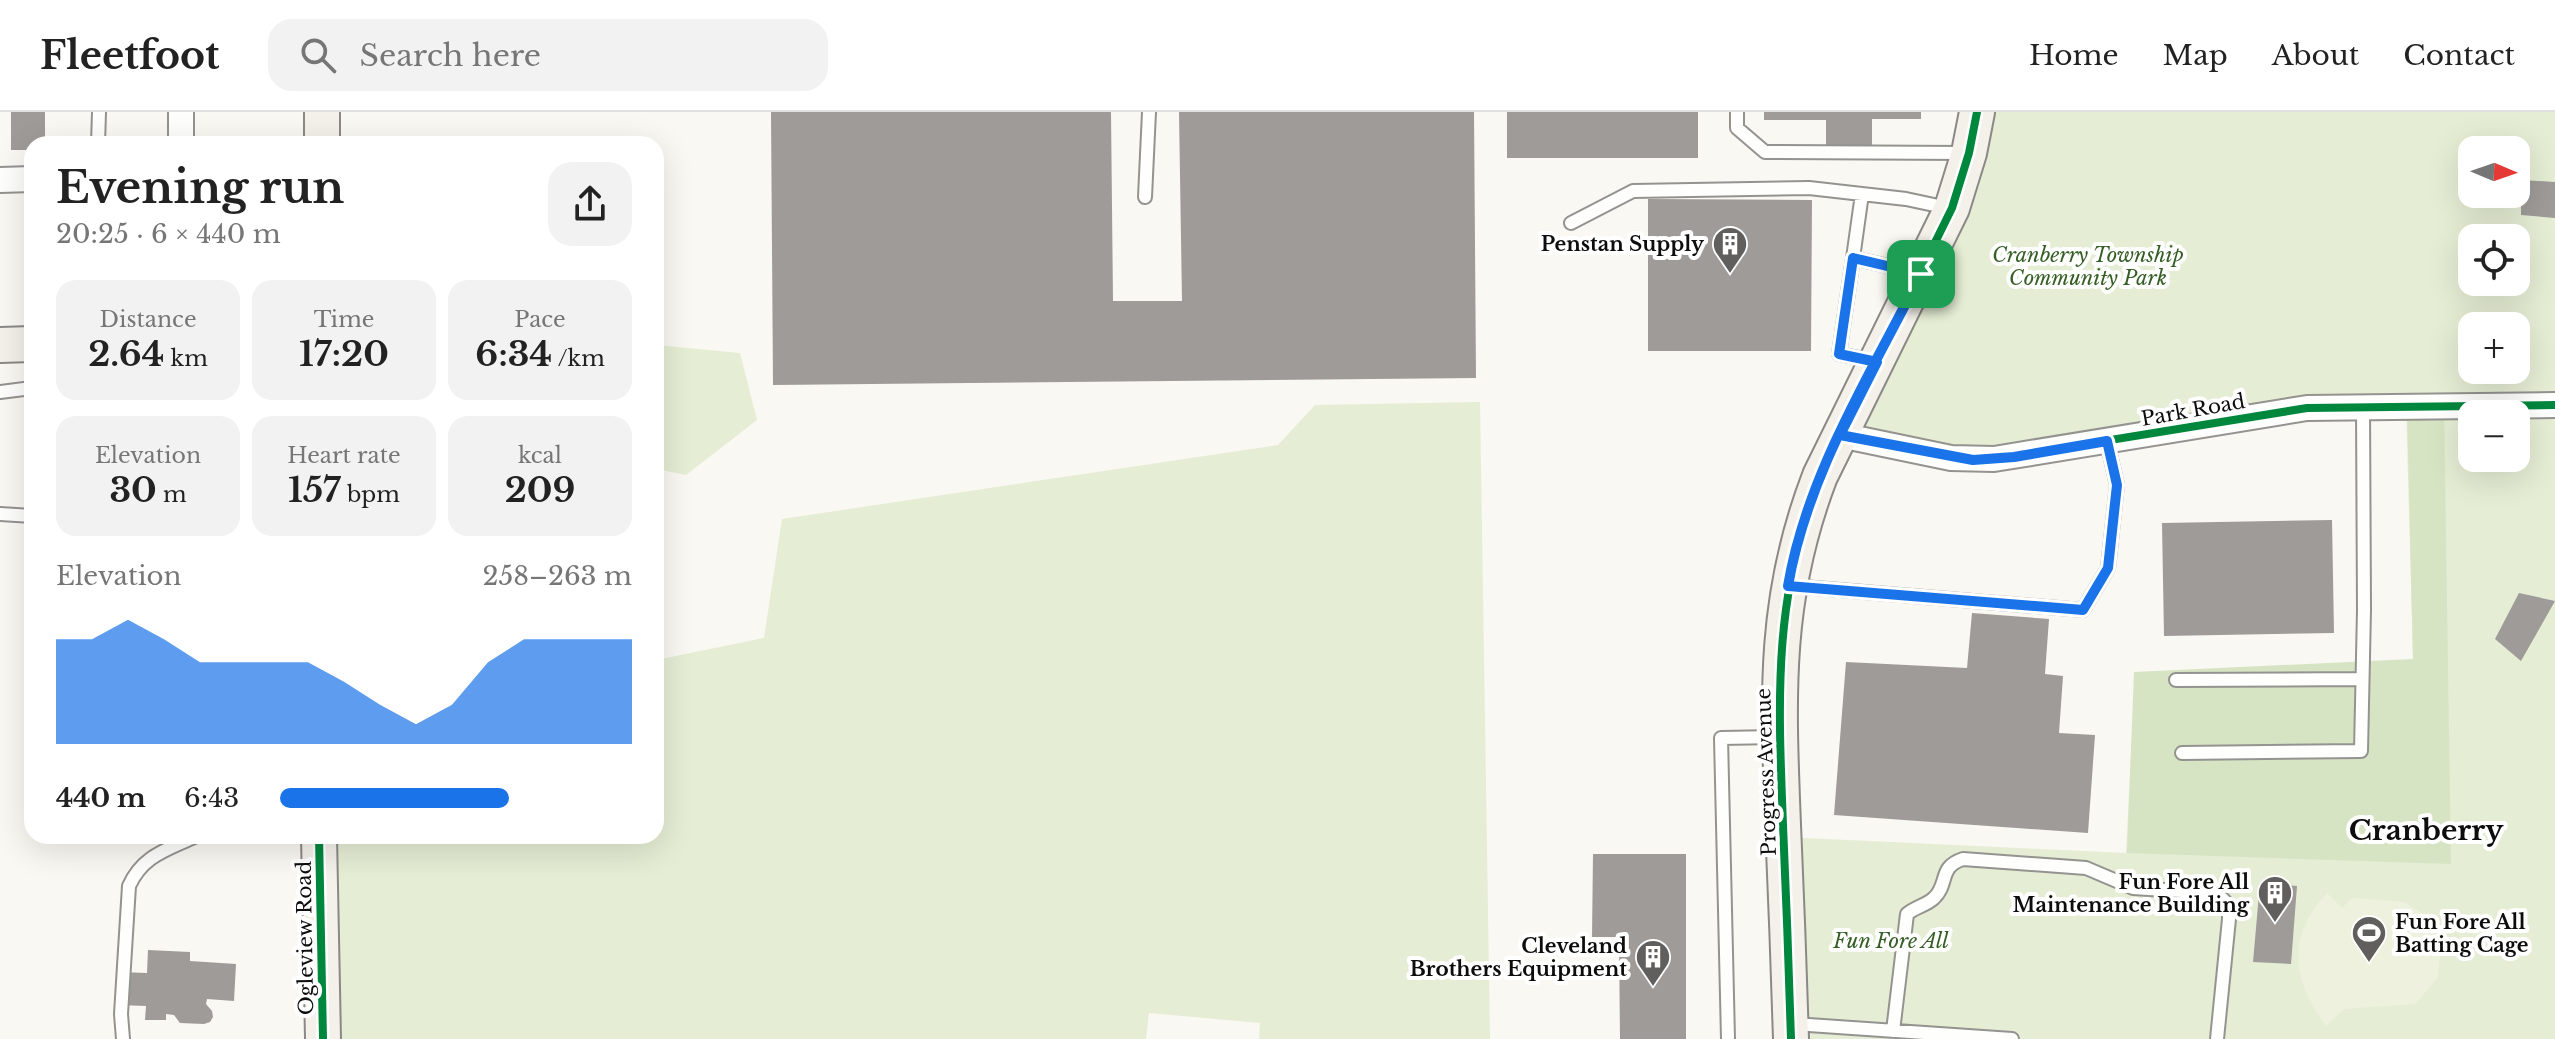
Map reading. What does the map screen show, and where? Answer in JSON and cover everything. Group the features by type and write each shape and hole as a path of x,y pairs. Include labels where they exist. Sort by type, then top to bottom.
{"street":[{"path":"181,112 181,136"},
{"path":"322,112 322,136"},
{"name":"Progress Avenue","path":"1791,1031 1779,674 1788,586 1808,507 1840,435 1952,208 1969,153 1977,112"},
{"path":"0,180 24,179"},
{"path":"0,345 24,344"},
{"name":"Park Road","path":"1840,435 1973,460 2014,457 2289,410 2363,406 2555,405"},
{"name":"Ogleview Road","path":"319,844 323,1039"}],"lane":[{"path":"98,136 99,112"},
{"path":"1145,197 1149,112"},
{"path":"1737,112 1737,128 1765,152 1969,153"},
{"path":"1571,223 1633,191 1809,188 1906,199 1952,208"},
{"path":"1862,194 1839,354 1877,362"},
{"path":"1853,258 1921,274"},
{"path":"0,392 24,389"},
{"path":"2182,753 2361,751 2363,406"},
{"path":"1788,586 2083,610 2108,568 2117,485 2107,441"},
{"path":"0,514 24,516"},
{"path":"2176,680 2362,679"},
{"path":"1728,1039 1721,738 1780,737"},
{"path":"123,1039 121,1014 129,886 136,869 179,844"},
{"path":"1893,1031 1907,914 1931,901 1941,890 1944,874 1953,862 1963,859 2086,868 2133,888 2214,893 2224,899 2229,906 2229,919 2217,1039"},
{"path":"1791,1031 1893,1031 2012,1039"}],"green space":[{"name":"Cranberry Township Community Park","path":"1970,112 2555,112 2555,1039 1791,1039 1784,837 2126,853 2134,691 2413,659 2406,406 2014,457 1840,435 1969,153"},
{"path":"664,346 740,353 757,420 686,475 664,471"},
{"path":"1480,402 1490,1039 1259,1039 1260,1023 1149,1013 1146,1039 323,1039 319,844 664,844 664,658 764,638 782,519 1278,445 1315,405"},
{"path":"2444,405 2451,864 2127,853 2134,672 2413,659 2407,406"},
{"name":"Fun Fore All Batting Cage","path":"2327,893 2342,908 2352,898 2404,902 2424,915 2441,949 2437,979 2415,1004 2344,1009 2326,1026 2306,993 2298,960 2304,926"}],"building":[{"path":"11,112 45,112 45,136 24,136 24,150 11,150"},
{"path":"771,112 1111,112 1113,301 1182,301 1179,112 1474,112 1476,378 773,385"},
{"path":"1507,112 1698,112 1698,158 1507,158"},
{"path":"1764,112 1921,112 1921,119 1872,119 1872,147 1826,146 1826,120 1764,120"},
{"path":"2530,181 2555,182 2555,218 2521,215 2521,208 2530,208"},
{"name":"Penstan Supply","path":"1648,199 1812,200 1811,351 1648,351"},
{"path":"2332,520 2334,633 2164,636 2162,523"},
{"path":"2519,593 2555,601 2521,661 2495,639"},
{"path":"1972,613 2049,619 2045,674 2063,676 2059,733 2095,735 2088,833 1834,815 1846,662 1967,668"},
{"name":"Cleveland Brothers Equipment","path":"1593,854 1686,854 1686,1039 1620,1039 1619,937 1592,937"},
{"name":"Fun Fore All Maintenance Building","path":"2260,883 2297,886 2291,964 2253,962"},
{"path":"148,950 190,952 190,961 236,964 234,1001 207,999 206,1004 213,1017 204,1024 180,1023 174,1015 166,1014 166,1020 145,1020 146,1006 118,1005 120,972 147,973"}],"cycle path":[{"path":"1791,1039 1780,690 1786,606 1794,564 1820,476 1952,208 1969,153 1977,112"},
{"path":"1840,435 1951,458 1994,459 2307,408 2555,405"},
{"path":"319,844 323,1039"}],"place":[{"name":"Penstan Supply","path":"1730,275"},
{"name":"Fun Fore All Maintenance Building","path":"2275,924"},
{"name":"Fun Fore All Batting Cage","path":"2369,964"},
{"name":"Cleveland Brothers Equipment","path":"1653,988"}],"district":[{"name":"Cranberry","path":"2426,830"}],"route":[{"path":"1921,274 1840,435 1820,476 1808,507 1788,586 2083,610 2108,568 2117,485 2107,441 2014,457 1973,460 1840,435 1877,362 1839,354 1853,258 1921,274"}],"park label":[{"name":"Fun Fore All","path":"1891,941"}]}
